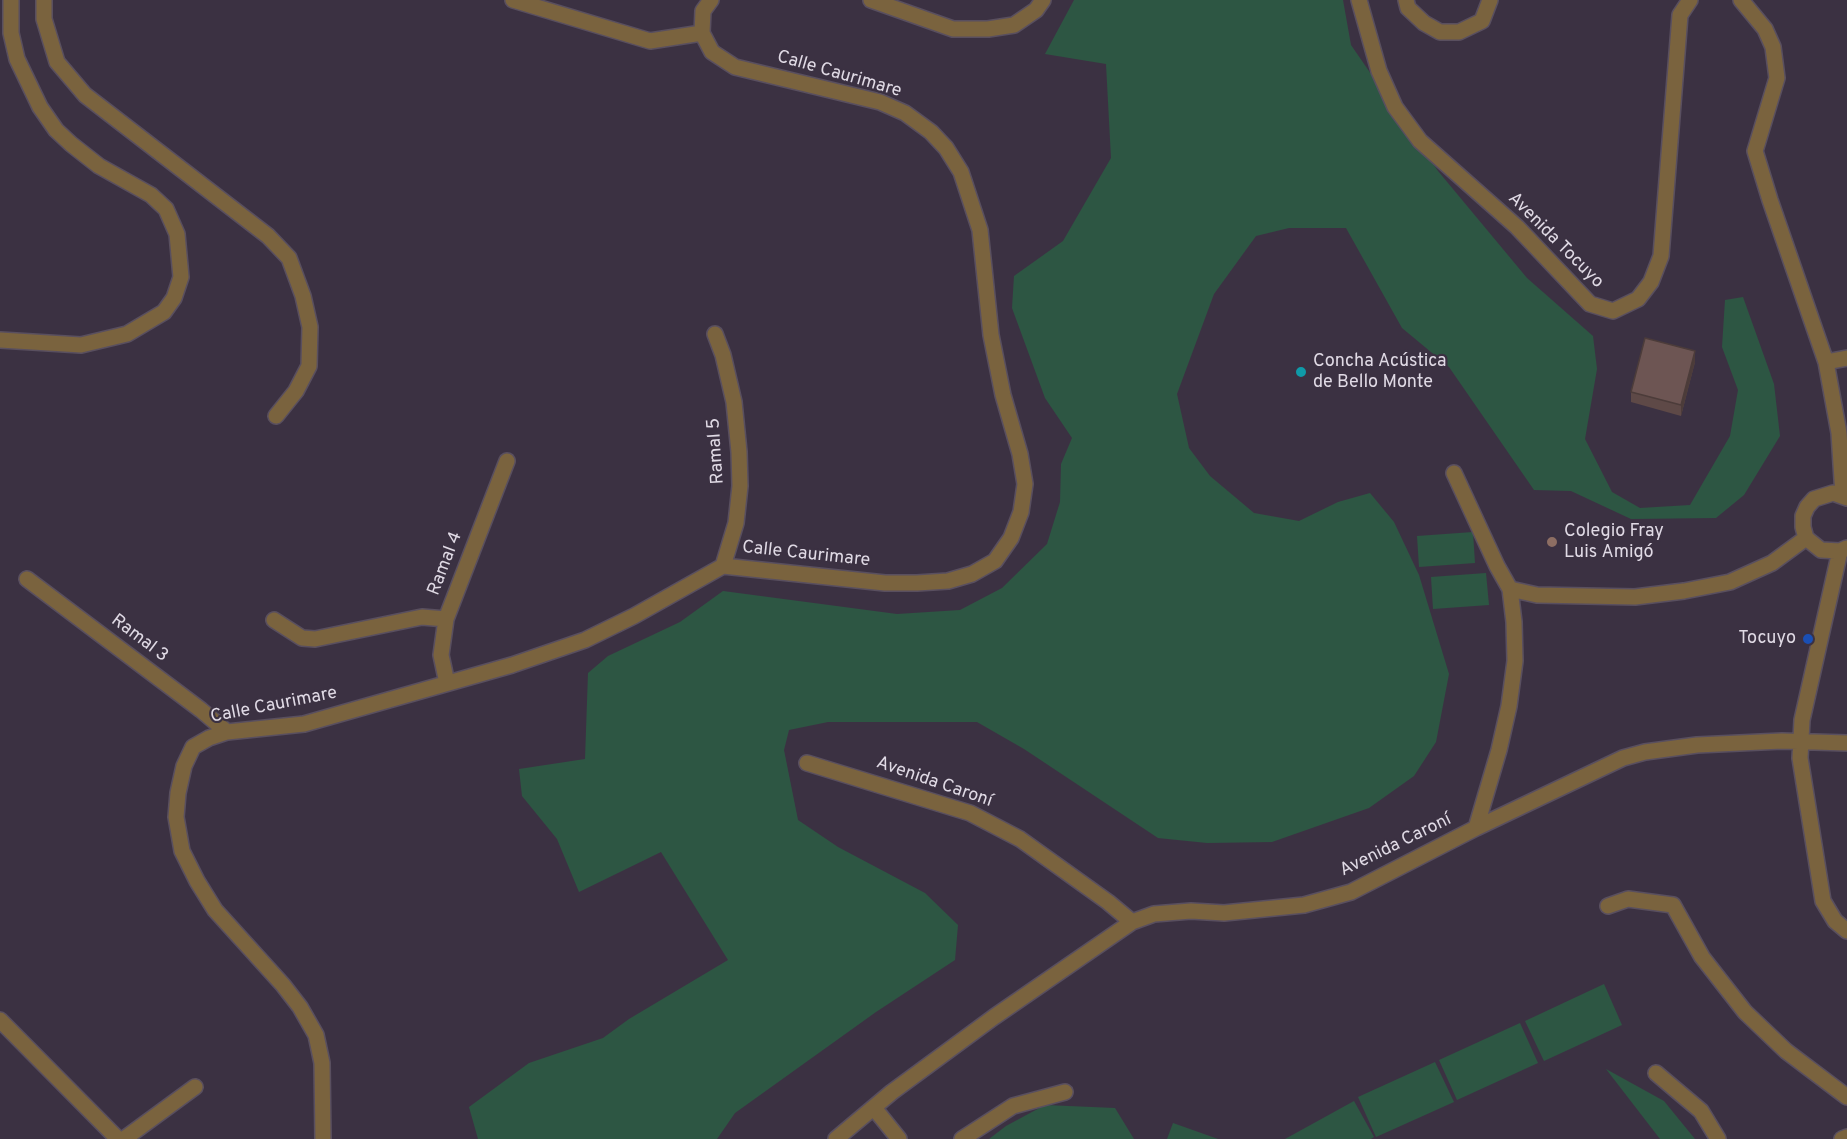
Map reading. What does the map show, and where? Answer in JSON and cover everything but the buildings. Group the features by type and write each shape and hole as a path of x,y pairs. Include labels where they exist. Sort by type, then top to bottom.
{"street":[{"path":"0,340 81,345 127,334 164,312 174,298 181,277 177,234 166,209 151,195 99,166 71,144 56,130 40,107 16,59 11,33 11,0"},
{"path":"44,0 44,19 57,62 86,95 268,236 289,258 303,296 310,327 309,366 296,391 276,416"},
{"path":"513,0 650,40 702,33 704,11 711,0"},
{"path":"871,0 953,28 988,29 1014,25 1036,10 1044,0"},
{"name":"Avenida Tocuyo","path":"1359,0 1379,71 1395,107 1420,141 1517,227 1590,304 1612,311 1638,299 1651,282 1661,256 1680,15 1690,0"},
{"path":"1406,0 1408,8 1424,23 1440,32 1459,32 1482,21 1490,0"},
{"path":"1741,0 1765,29 1773,47 1777,78 1755,151 1826,362 1839,433 1845,496 1833,493 1814,499 1803,516 1806,537 1813,545 1821,550 1843,550 1810,680 1800,740 1800,758 1823,901 1835,921 1847,931"},
{"name":"Calle Caurimare","path":"323,1139 322,1063 316,1035 300,1007 283,985 215,910 196,881 182,851 176,817 178,793 184,766 194,747 209,738 227,732 304,724 512,665 585,640 634,616 723,566 885,583 917,584 948,581 972,574 995,561 1011,538 1021,512 1025,484 991,335 980,230 961,172 946,148 931,132 905,113 880,102 735,67 712,52 702,33"},
{"name":"Ramal 5","path":"715,334 723,355 734,402 740,463 736,523 723,566"},
{"path":"1826,362 1847,358"},
{"name":"Ramal 4","path":"447,683 441,655 446,619 507,461"},
{"path":"1454,472 1510,589 1514,622 1515,661 1509,706 1499,750 1476,828"},
{"path":"1510,589 1537,595 1635,597 1684,591 1730,582 1772,563 1806,537"},
{"name":"Ramal 3","path":"27,579 227,732"},
{"path":"274,620 302,638 315,639 422,617 446,619"},
{"name":"Avenida Caroní","path":"807,763 970,813 1020,839 1132,922 1154,914 1191,911 1224,913 1304,905 1351,892 1476,828 1623,758 1645,752 1697,745 1800,740 1847,743"},
{"path":"1608,906 1628,899 1673,905 1702,957 1745,1012 1786,1051 1847,1097"},
{"path":"836,1139 994,1017 1132,922"},
{"path":"0,1020 118,1139"},
{"path":"1656,1073 1701,1111 1718,1139"},
{"path":"124,1139 195,1087"},
{"path":"962,1139 1013,1106 1065,1092"},
{"path":"874,1108 899,1139"},
{"path":"1842,1139 1847,1137"}],"green space":[{"path":"1074,0 1343,0 1351,45 1438,171 1527,278 1593,336 1597,369 1585,439 1612,492 1640,508 1690,505 1730,436 1738,390 1722,347 1725,300 1743,297 1774,384 1780,436 1744,495 1716,518 1631,519 1571,491 1534,490 1449,367 1402,328 1346,228 1289,228 1256,236 1214,294 1177,394 1189,448 1210,476 1254,513 1299,521 1338,502 1370,493 1394,522 1419,575 1449,674 1436,742 1414,776 1369,808 1272,842 1207,843 1158,838 1024,749 977,722 828,722 789,730 784,750 798,820 838,847 925,893 958,925 955,960 876,1012 735,1113 717,1139 478,1139 469,1107 529,1063 603,1038 629,1019 728,960 661,852 579,892 557,839 522,796 519,769 585,759 588,673 608,656 680,622 723,591 897,614 960,610 1002,588 1047,544 1060,502 1061,464 1072,438 1045,398 1012,308 1014,276 1063,241 1111,158 1106,64 1045,54"},
{"path":"1473,532 1475,563 1419,567 1417,536"},
{"path":"1486,573 1489,605 1433,609 1431,577"},
{"path":"1604,984 1622,1025 1544,1061 1525,1021"},
{"path":"1520,1023 1538,1063 1457,1100 1439,1060"},
{"path":"1435,1062 1454,1102 1376,1137 1358,1097"},
{"path":"1606,1069 1664,1101 1695,1139 1660,1139"},
{"path":"1354,1101 1374,1137 1371,1139 1285,1139"},
{"path":"1045,1105 1115,1108 1134,1139 989,1139 1006,1126"},
{"path":"1173,1123 1218,1139 1167,1139"}],"place":[{"name":"Concha Acústica de Bello Monte","path":"1301,372"},
{"name":"Colegio Fray Luis Amigó","path":"1552,542"},
{"name":"Tocuyo","path":"1808,639"}]}
